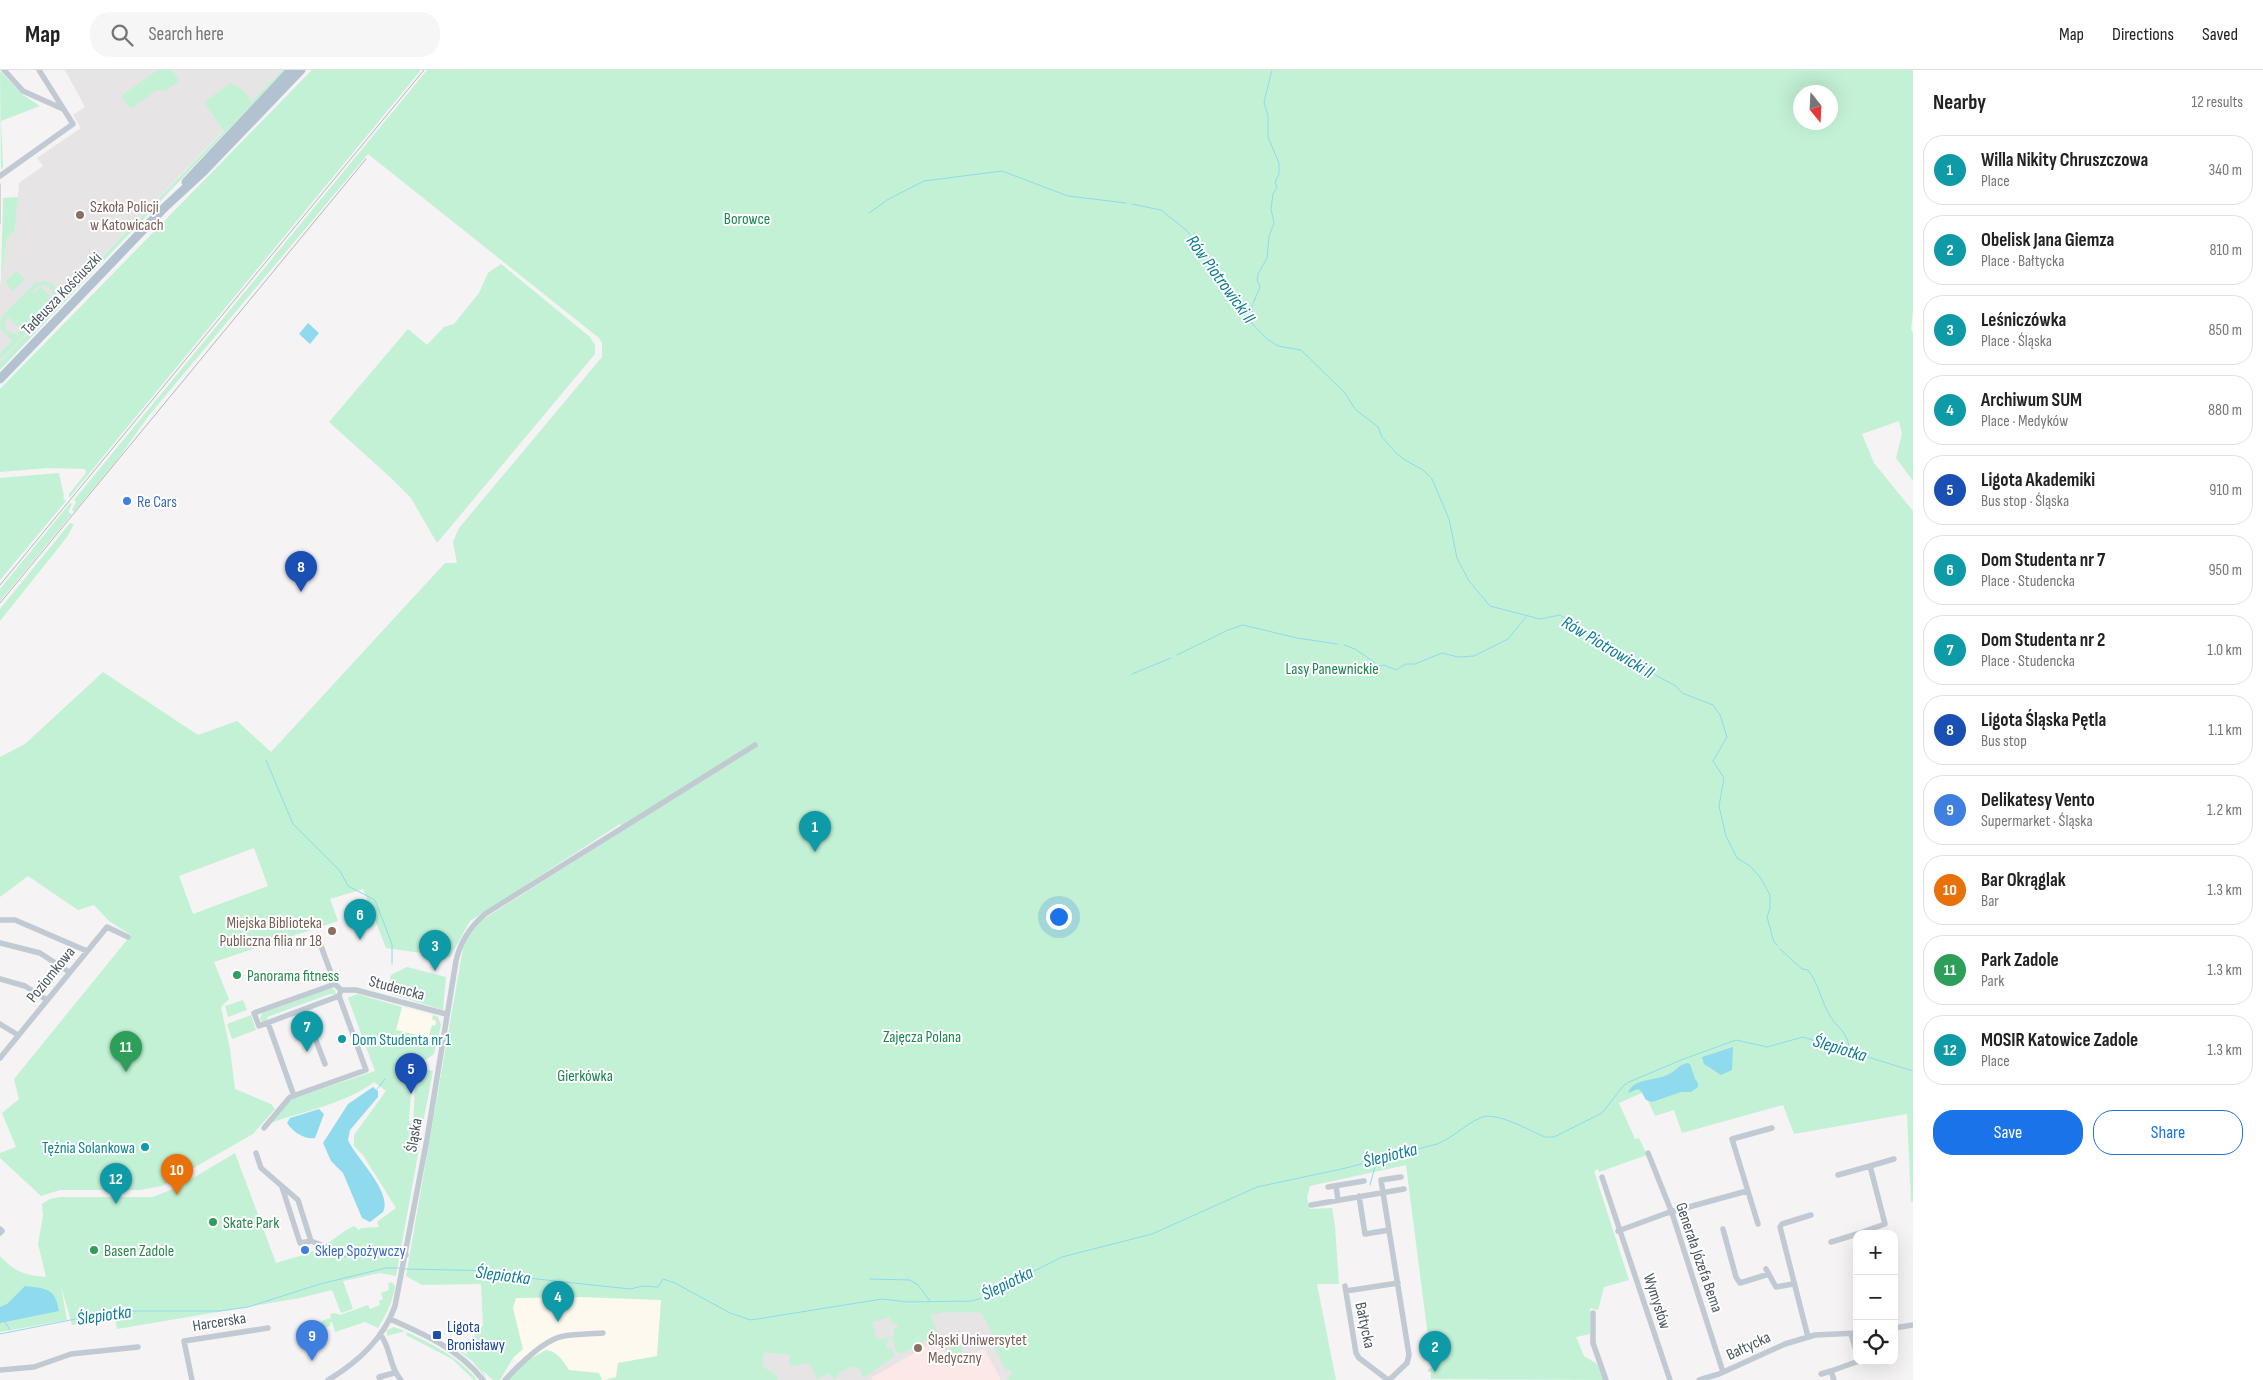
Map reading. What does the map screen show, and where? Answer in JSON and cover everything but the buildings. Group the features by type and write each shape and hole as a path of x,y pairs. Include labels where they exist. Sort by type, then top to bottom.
{"main road":[{"name":"Tadeusza Kościuszki","path":"165,207 198,167 291,70"},
{"name":"Tadeusza Kościuszki","path":"0,379 165,207 204,172 301,70"}],"street":[{"path":"4,70 23,91 64,109"},
{"path":"0,176 73,124 39,70"},
{"name":"Śląska","path":"328,1380 356,1360 380,1334 390,1319 398,1297 446,1014 459,950 474,924 485,914 755,745"},
{"path":"0,920 15,920 88,950"},
{"name":"Poziomkowa","path":"0,1058 107,927 128,937"},
{"path":"264,1128 292,1097 366,1070 340,993 318,938"},
{"path":"0,944 40,953 56,961 70,972"},
{"path":"0,978 25,986 47,1000"},
{"path":"292,1097 268,1023 259,1026 254,1013 335,984"},
{"name":"Studencka","path":"268,1023 304,1010 340,993 356,990 446,1014"},
{"path":"304,1010 325,1064"},
{"path":"0,1024 18,1035"},
{"path":"1758,1224 1732,1139 1772,1128"},
{"name":"Generała Józefa Bema","path":"1648,1152 1672,1213 1721,1375"},
{"path":"256,1153 261,1168 298,1200 311,1242"},
{"path":"1838,1175 1894,1159"},
{"path":"1868,1230 1886,1224 1870,1166"},
{"path":"1383,1192 1381,1180 1401,1177"},
{"name":"Wymysłów","path":"1602,1177 1618,1231 1636,1277 1670,1380"},
{"path":"1328,1187 1364,1181"},
{"path":"282,1186 300,1243 311,1242 347,1255 406,1255"},
{"path":"1336,1186 1338,1200"},
{"path":"1312,1204 1404,1189"},
{"path":"1618,1231 1748,1191"},
{"name":"Bałtycka","path":"1383,1192 1398,1283 1409,1355 1407,1363 1389,1380 1359,1358 1356,1353 1345,1289 1398,1283"},
{"path":"1359,1196 1365,1234 1389,1230"},
{"path":"1808,1337 1780,1227 1782,1224 1812,1215"},
{"path":"1723,1229 1736,1278 1740,1283 1768,1271 1776,1294"},
{"path":"1831,1242 1853,1235"},
{"path":"1773,1286 1793,1284"},
{"path":"1593,1313 1593,1343 1606,1380"},
{"path":"390,1319 452,1351 468,1363 483,1380"},
{"path":"1898,1327 1913,1325"},
{"name":"Harcerska","path":"192,1380 184,1341 268,1328"},
{"path":"505,1380 520,1364 554,1339 562,1336 603,1333"},
{"path":"380,1334 385,1339 394,1373 401,1380"},
{"name":"Bałtycka","path":"1699,1380 1721,1375 1778,1346 1808,1337 1853,1334"},
{"path":"0,1370 34,1367 71,1354 138,1347"},
{"path":"1821,1374 1853,1363"},
{"path":"1832,1371 1834,1380"},
{"path":"380,1380 379,1377 394,1373"}],"shaded area":[{"name":"Szkoła Policji w Katowicach","path":"65,70 282,70 0,362 0,285 7,239 15,230 19,183 43,166 37,158 81,128 73,115 85,107"},
{"path":"402,1007 438,1017 441,1025 437,1040 396,1030"},
{"path":"580,1297 661,1300 657,1356 618,1363 616,1377 604,1380 602,1380 599,1373 569,1370 560,1357 551,1350 546,1350 521,1364 513,1358 513,1308 516,1298"},
{"name":"Śląski Uniwersytet Medyczny","path":"945,1312 981,1313 1020,1380 778,1380 777,1376 763,1366 764,1353 790,1355 790,1365 865,1319"},
{"path":"933,1342 939,1343 953,1366 984,1348 1001,1380 872,1380 871,1378"}],"green space":[{"path":"158,70 172,70 179,81 165,91 157,90 132,108 127,105 121,96"},
{"path":"282,70 285,70 0,370 0,362 224,131 204,102 231,83 246,93 251,102"},
{"path":"312,70 421,70 69,498 69,494 86,473 85,469 48,468 0,472 0,389"},
{"name":"Lasy Panewnickie","path":"427,70 1913,70 1913,310 1911,330 1913,332 1913,481 1896,458 1902,434 1899,421 1862,434 1874,463 1913,511 1913,1202 1911,1202 1907,1114 1794,1134 1783,1105 1682,1133 1674,1110 1655,1116 1644,1092 1619,1103 1635,1139 1639,1138 1647,1155 1599,1172 1598,1169 1594,1171 1629,1280 1604,1287 1598,1310 1590,1308 1590,1334 1576,1337 1584,1356 1597,1364 1604,1380 1431,1379 1431,1372 1428,1372 1428,1369 1432,1368 1406,1165 1310,1186 1307,1198 1310,1209 1332,1208 1335,1226 1339,1284 1317,1284 1336,1380 1009,1380 1008,1377 1012,1374 1010,1369 1006,1370 993,1345 997,1342 981,1313 945,1312 930,1315 940,1338 929,1338 901,1354 896,1351 892,1336 895,1335 893,1328 898,1327 897,1323 892,1324 890,1317 872,1322 877,1340 889,1337 886,1347 892,1349 894,1356 863,1378 860,1369 853,1366 839,1373 835,1380 828,1373 817,1379 809,1363 790,1366 790,1355 764,1353 763,1366 777,1376 778,1380 604,1380 616,1377 618,1363 657,1356 661,1300 580,1297 516,1298 513,1308 523,1349 513,1358 500,1380 493,1380 482,1370 488,1380 472,1361 451,1345 469,1356 460,1345 474,1337 483,1325 481,1284 422,1285 406,1276 463,948 467,938 482,920 624,830 620,824 470,921 450,957 386,948 363,889 330,899 338,921 214,962 229,999 221,1007 230,1049 235,1089 271,1104 275,1109 253,1134 162,1186 140,1190 60,1190 41,1196 0,1158 0,1153 16,1147 2,1113 19,1099 14,1079 131,935 109,921 94,905 78,910 28,876 0,897 0,757 25,744 103,672 198,735 237,721 271,752 445,563 457,563 453,542 459,528 602,357 602,343 599,338 368,154 150,414 117,460 74,512 72,510 76,502 74,500","holes":["254,848 268,886 193,914 179,876"]},
{"path":"0,71 23,95 40,106 1,121 3,167 1,170"},
{"path":"18,197 15,230 7,239 1,279 3,198"},
{"path":"501,264 590,337 595,345 595,354 437,543 411,498 329,422 408,329 427,345 444,327 454,324 479,293 488,273"},
{"path":"16,271 25,279 13,291 5,282"},
{"path":"43,281 52,284 64,296 1,359 0,353 12,341 1,329 0,322 4,314 35,283","holes":["44,285 51,289 53,294 52,300 47,306 32,292 38,286","8,317 22,331 13,334 6,330 5,323"]},
{"path":"41,287 52,298 46,304 34,293"},
{"path":"59,473 63,498 66,501 0,580 0,478"},
{"path":"70,503 72,504 68,512 72,514 0,601 0,589"},
{"path":"70,523 74,524 67,537 0,621 0,609"},
{"path":"407,967 446,977 443,1010 388,993 391,975"},
{"path":"331,988 335,990 336,995 330,994 267,1017 268,1021 262,1022 260,1019 262,1013"},
{"path":"357,994 402,1007 396,1030 437,1040 434,1054 416,1066 412,1078 409,1121 420,1143 396,1276 380,1273 343,1281 353,1309 341,1313 332,1290 300,1298 117,1329 115,1318 72,1325 61,1286 67,1320 0,1332 0,1256 10,1266 20,1272 46,1277 38,1244 43,1216 42,1204 50,1199 60,1197 153,1197 178,1187 235,1153 276,1263 316,1250 354,1226 359,1230 361,1228 379,1227 377,1222 396,1208 363,1155 354,1146 354,1135 386,1091 374,1082 339,1101 270,1123 291,1099 375,1071 348,998"},
{"path":"243,1000 247,1010 228,1017 225,1006"},
{"path":"251,1015 256,1030 232,1039 227,1024"},
{"path":"433,1015 438,1017 441,1025 438,1037 429,1035 432,1025 435,1026 436,1021 432,1019"},
{"path":"421,1070 433,1071 422,1128 419,1128 413,1120 415,1094 418,1075"},
{"path":"392,1282 395,1286 393,1297 378,1328 365,1322 335,1332 332,1322 330,1326 323,1328 321,1321 331,1318 330,1314 340,1315 368,1305 370,1309 380,1305 379,1301 383,1299 381,1293 389,1290 388,1283"},
{"path":"394,1327 405,1331 387,1336 387,1330"},
{"path":"407,1332 454,1358 477,1380 474,1380 452,1359 406,1335"},
{"path":"979,1338 962,1347 963,1351 956,1354 951,1352 947,1346 962,1345"},
{"path":"546,1350 557,1354 569,1370 599,1373 602,1380 507,1380 521,1364"}],"water":[{"path":"308,323 319,333 310,344 299,334"},
{"path":"1733,1047 1732,1070 1721,1075 1704,1064 1702,1057"},
{"path":"1687,1063 1690,1064 1698,1083 1698,1087 1691,1092 1681,1092 1652,1102 1646,1100 1638,1089 1628,1093 1639,1082 1662,1077"},
{"path":"373,1087 378,1091 378,1097 350,1130 348,1140 383,1195 385,1204 383,1212 370,1222 362,1218 343,1173 331,1161 323,1143 348,1104"},
{"path":"319,1109 324,1114 315,1138 307,1138 300,1135 287,1123 290,1118"},
{"path":"25,1286 44,1289 52,1293 59,1311 0,1323 0,1307 7,1304"}],"waterway":[{"path":"1252,323 1252,306 1260,287 1257,280 1258,274 1267,258 1269,236 1274,223 1271,209 1273,194 1277,187 1275,182 1279,174 1279,163 1268,137 1268,116 1264,102 1272,70"},
{"name":"Rów Piotrowicki II","path":"887,200 924,181 1002,171 1068,196 1126,203"},
{"name":"Rów Piotrowicki II","path":"869,213 886,201"},
{"name":"Rów Piotrowicki II","path":"1132,204 1161,210 1186,230 1211,260 1242,313 1267,339 1278,346 1301,350 1345,393 1355,409 1378,427 1382,437 1397,454 1423,470 1432,479 1449,519 1457,558 1469,581 1490,606 1540,619 1560,615 1612,650 1644,665 1657,676 1676,686 1682,693 1713,705 1720,715 1727,737 1713,761 1724,778 1719,806 1726,836 1737,858 1750,866 1760,877 1770,895 1770,908 1767,917 1774,942 1778,946"},
{"path":"1355,671 1366,668 1374,662 1378,666 1384,665 1396,670 1406,664 1415,664 1442,653 1458,657 1474,656 1508,639 1526,617"},
{"path":"1177,655 1228,630 1243,625 1297,638 1337,644"},
{"path":"1344,645 1355,649 1374,662"},
{"path":"1132,674 1171,658"},
{"path":"1342,674 1352,672"},
{"path":"266,760 293,824 340,871 348,886 375,900 392,944 392,964"},
{"name":"Rów Piotrowicki II","path":"1780,949 1802,969 1808,970 1812,975 1830,1016 1847,1039 1849,1049"},
{"name":"Ślepiotka","path":"405,1269 500,1271 518,1277 630,1289 643,1286 658,1287 663,1279 675,1283 730,1313 751,1320 882,1299 908,1302 971,1301 979,1299 1062,1257 1152,1234 1257,1187 1346,1168 1437,1144 1486,1116 1503,1119 1545,1137 1554,1137 1602,1113 1624,1085 1629,1082 1736,1040 1767,1047 1803,1037 1913,1071"},
{"path":"377,1089 385,1079"},
{"path":"1370,1185 1377,1159"},
{"name":"Ślepiotka","path":"0,1334 116,1311 220,1311 248,1307 320,1284 386,1268 401,1268"},
{"path":"870,1279 910,1280 918,1285 930,1301"},
{"path":"5,1322 10,1330"}],"railway":[{"path":"0,585 424,70"},
{"path":"0,603 366,159"},
{"path":"0,184 0,224"}],"place":[{"name":"Szkoła Policji w Katowicach","path":"80,215"},
{"name":"Re Cars","path":"127,501"},
{"name":"Ligota Śląska Pętla","path":"301,592"},
{"name":"Willa Nikity Chruszczowa","path":"815,852"},
{"name":"Miejska Biblioteka Publiczna filia nr 18","path":"332,931"},
{"name":"Dom Studenta nr 7","path":"360,940"},
{"name":"Leśniczówka","path":"435,971"},
{"name":"Panorama fitness","path":"237,975"},
{"name":"Dom Studenta nr 1","path":"342,1039"},
{"name":"Dom Studenta nr 2","path":"307,1052"},
{"name":"Park Zadole","path":"126,1072"},
{"name":"Ligota Akademiki","path":"411,1094"},
{"name":"Tężnia Solankowa","path":"145,1147"},
{"name":"Bar Okrąglak","path":"177,1195"},
{"name":"MOSIR Katowice Zadole","path":"116,1204"},
{"name":"Skate Park","path":"213,1222"},
{"name":"Basen Zadole","path":"94,1250"},
{"name":"Sklep Spożywczy","path":"305,1250"},
{"name":"Archiwum SUM","path":"558,1322"},
{"name":"Ligota Bronisławy","path":"437,1335"},
{"name":"Śląski Uniwersytet Medyczny","path":"918,1348"},
{"name":"Delikatesy Vento","path":"312,1361"},
{"name":"Obelisk Jana Giemza","path":"1435,1372"}],"park label":[{"name":"Borowce","path":"747,218"},
{"name":"Zajęcza Polana","path":"922,1036"},
{"name":"Gierkówka","path":"585,1075"}]}
